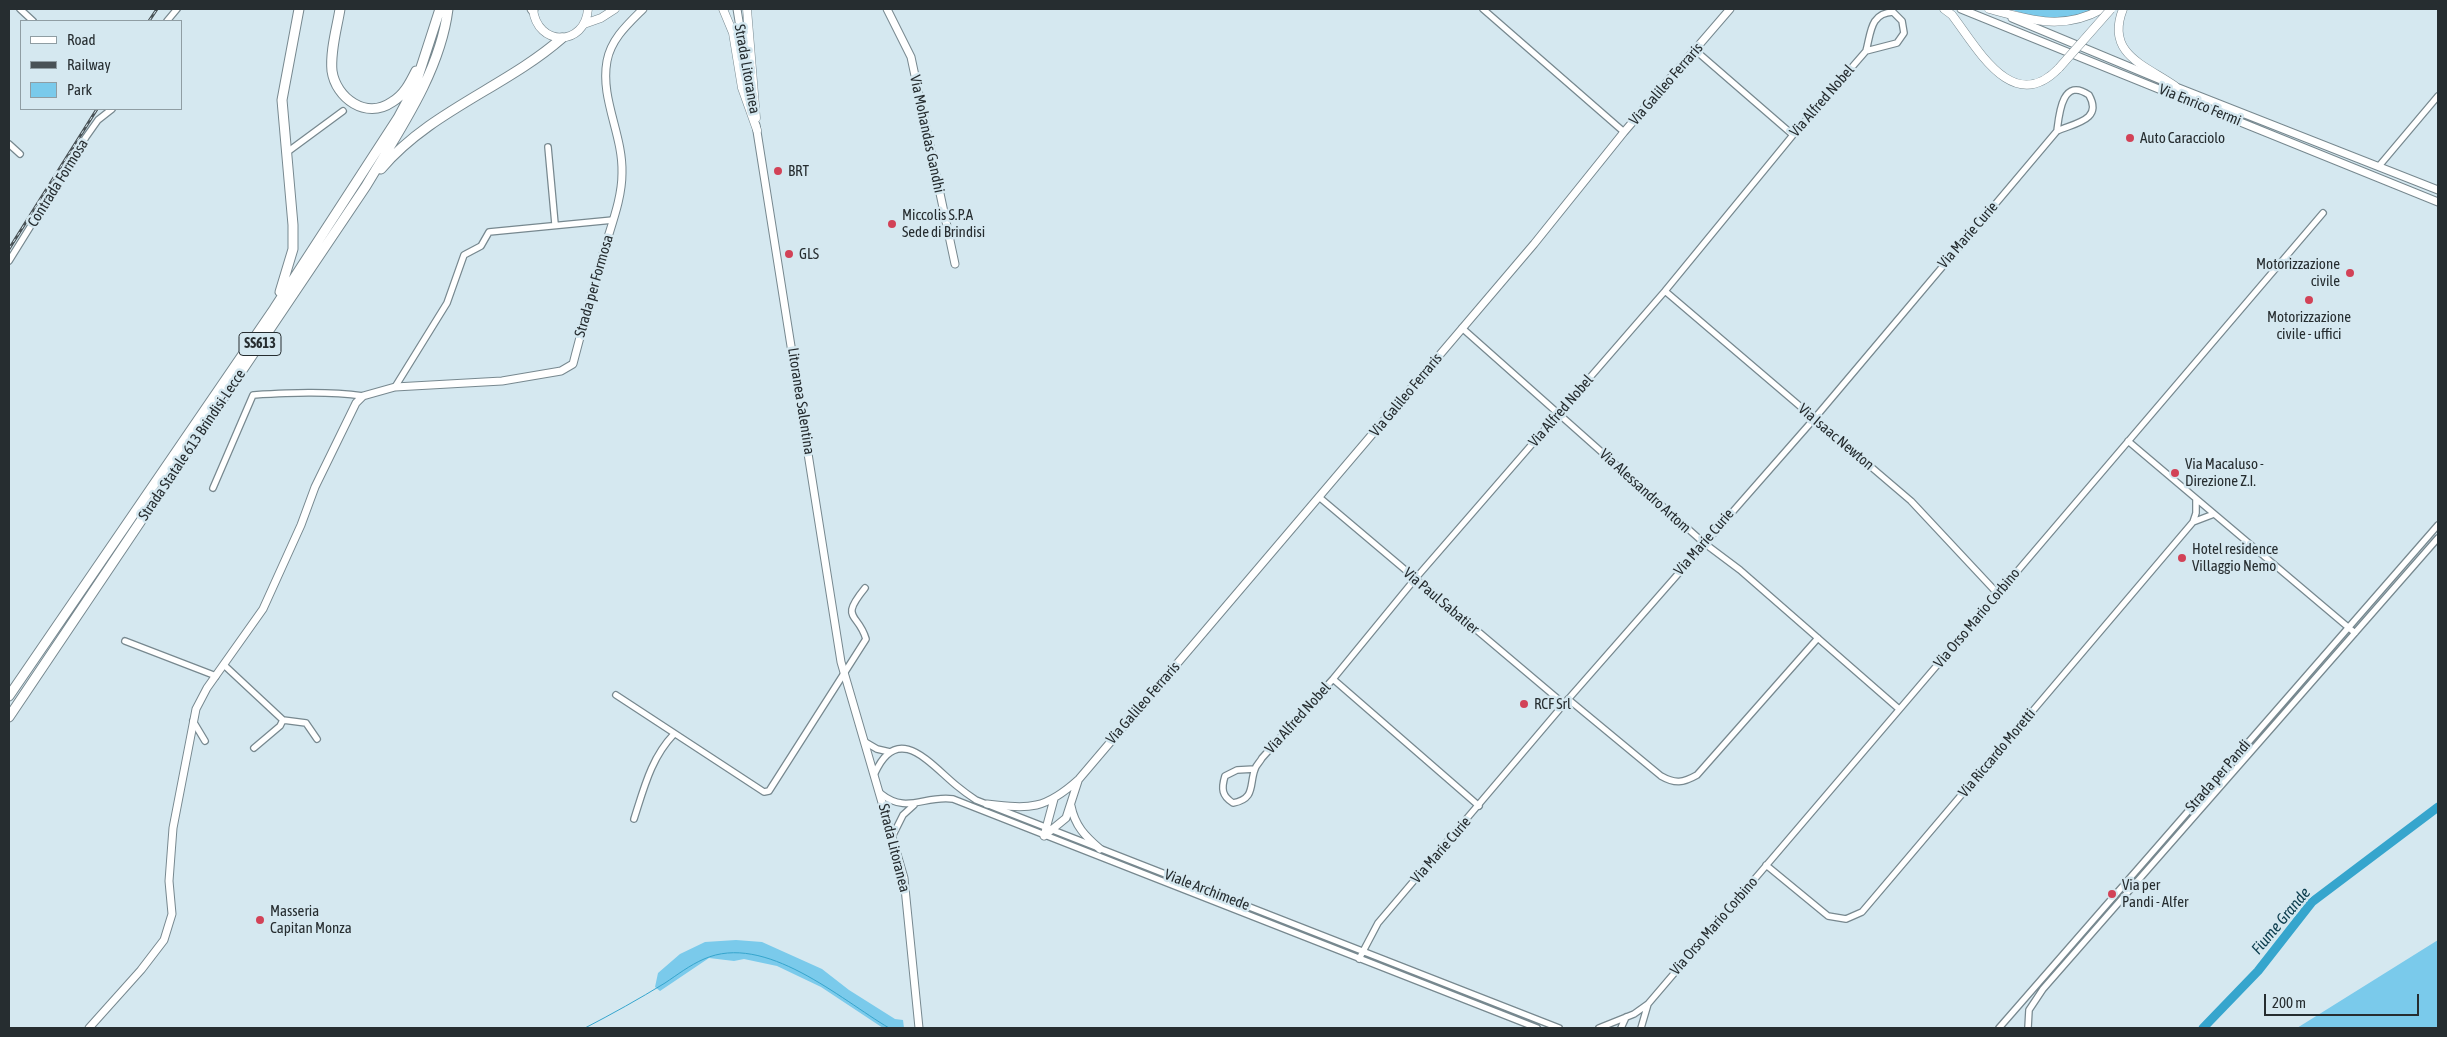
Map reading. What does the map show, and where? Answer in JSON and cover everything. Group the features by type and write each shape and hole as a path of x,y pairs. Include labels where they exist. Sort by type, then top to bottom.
{"highway":[{"path":"274,309 286,277 293,249 293,225 282,100 299,9"},
{"path":"296,25 303,9"},
{"path":"340,9 333,49 332,70 337,88 346,99 362,108 381,107 392,102 407,88 428,49"},
{"name":"Strada Statale 613 Brindisi-Lecce","path":"9,696 274,309 398,118 415,86 440,9"},
{"name":"Strada Statale 613 Brindisi-Lecce","path":"9,717 366,186 404,123 423,84 439,46 448,9"},
{"path":"366,186 388,161 425,129 537,59 562,38"}],"main road":[{"path":"533,9 539,26 553,37 562,38 575,34 584,24 588,9"},
{"path":"584,24 595,21 615,9"},
{"path":"723,9 733,33 742,88 757,130"},
{"path":"747,9 757,130"},
{"path":"1944,9 1952,15 1998,74 2010,82 2024,85 2038,83 2052,75 2111,9"},
{"path":"1990,9 2042,22 2061,23 2078,20 2102,9"},
{"path":"2123,9 2118,28 2120,42 2127,54 2175,86"}],"street":[{"path":"20,9 32,20"},
{"path":"168,20 177,9"},
{"name":"Strada per Formosa","path":"213,488 253,395 290,392 341,393 363,396 396,387 502,381 561,371 573,364 613,220 622,174 622,155 618,132 607,94 607,60 614,41 643,9"},
{"name":"Strada Litoranea","path":"736,9 757,130"},
{"name":"Via Mohandas Gandhi","path":"887,9 911,57 955,264"},
{"path":"1482,9 1624,132"},
{"name":"Via Galileo Ferraris","path":"987,804 1016,808 1054,799 1079,779 1534,244 1624,132 1730,9"},
{"name":"Via Enrico Fermi","path":"1961,9 2438,202"},
{"name":"Via Enrico Fermi","path":"1990,9 2175,86 2438,190"},
{"name":"Via Alfred Nobel","path":"1254,769 1237,770 1225,776 1223,791 1226,798 1234,803 1242,801 1252,786 1254,769 1333,680 1415,579 1666,290 1793,134 1866,51 1875,19 1884,12 1893,12 1902,21 1904,33 1897,43 1866,51"},
{"path":"1695,50 1793,134"},
{"name":"Via Marie Curie","path":"1359,958 1378,923 1568,699 1814,419 1918,293 2057,131 2086,120 2092,113 2094,106 2089,95 2078,90 2070,92 2065,96 2059,110 2057,131"},
{"path":"2379,166 2438,96"},
{"name":"Contrada Formosa","path":"9,261 94,126 111,110"},
{"path":"286,153 343,111"},
{"name":"Litoranea Salentina","path":"757,130 844,672"},
{"path":"9,144 20,154"},
{"path":"548,147 555,224"},
{"name":"Via Orso Mario Corbino","path":"1641,1028 1648,1004 2323,213"},
{"path":"396,387 447,303 464,255 478,249 486,235 493,231 613,220"},
{"name":"Via Isaac Newton","path":"1666,290 1911,501 1998,594"},
{"name":"Via Alessandro Artom","path":"1462,328 1704,543 1740,570 1899,709"},
{"path":"89,1028 141,970 164,940 172,914 169,881 173,828 193,721 201,697 263,609 301,525 327,460 356,403 363,396"},
{"path":"2128,440 2355,633"},
{"name":"Via Paul Sabatier","path":"1319,497 1564,704"},
{"path":"2193,522 2196,513 2196,499"},
{"name":"Via Riccardo Moretti","path":"1766,865 1828,916 1846,919 1862,912 2193,522 2214,514"},
{"name":"Strada per Pandi","path":"1999,1028 2438,525"},
{"name":"Strada per Pandi","path":"2028,1028 2029,1010 2038,996 2438,538"},
{"path":"616,695 764,792 769,791 866,639 851,610 865,588"},
{"path":"1568,699 1661,776 1674,782 1682,782 1697,775 1818,638"},
{"path":"124,641 216,676"},
{"path":"224,665 283,720 306,723 317,739"},
{"name":"Strada Litoranea","path":"844,672 875,773 904,878 919,1027"},
{"path":"1333,680 1479,806"},
{"path":"254,748 280,726 283,720"},
{"path":"193,721 205,741"},
{"path":"634,819 644,782 653,763 674,734"},
{"path":"865,742 876,749 890,752"},
{"name":"Viale Archimede","path":"890,752 906,749 923,755 957,786 976,800 1559,1028"},
{"path":"875,773 879,762 890,752"},
{"name":"Via Galileo Ferraris","path":"1044,836 1049,829 1066,818 1071,805 1072,794 1079,779"},
{"name":"Viale Archimede","path":"880,793 894,803 914,804 938,797 953,799 1537,1028"},
{"path":"1049,829 1054,799"},
{"path":"893,835 902,815 914,804"},
{"path":"1071,805 1073,819 1084,835 1100,849"},
{"path":"1599,1028 1626,1017 1648,1004"},
{"path":"1621,1028 1626,1017"}],"green space":[{"path":"2010,9 2099,9 2059,21 2030,16"},
{"path":"736,940 762,942 822,969 849,990 895,1019 903,1020 904,1028 883,1028 821,987 777,966 744,959 734,961 709,958 660,991 655,987 658,973 680,954 705,942"},
{"path":"2438,940 2438,1028 2297,1028"}],"waterway":[{"name":"Fiume Grande","path":"2203,1028 2258,971 2312,902 2438,807"},
{"path":"585,1028 645,995 699,961 727,953 752,954 776,961 801,972 889,1028"}],"railway":[{"path":"150,20 157,9"},
{"path":"9,249 96,110"}],"place":[{"name":"Auto Caracciolo","path":"2130,138"},
{"name":"BRT","path":"778,171"},
{"name":"Miccolis S.P.A Sede di Brindisi","path":"892,224"},
{"name":"GLS","path":"789,254"},
{"name":"Motorizzazione civile","path":"2350,273"},
{"name":"Motorizzazione civile - uffici","path":"2309,300"},
{"name":"Via Macaluso - Direzione Z.I.","path":"2175,473"},
{"name":"Hotel residence Villaggio Nemo","path":"2182,558"},
{"name":"RCF Srl","path":"1524,704"},
{"name":"Via per Pandi - Alfer","path":"2112,894"},
{"name":"Masseria Capitan Monza","path":"260,920"}]}
